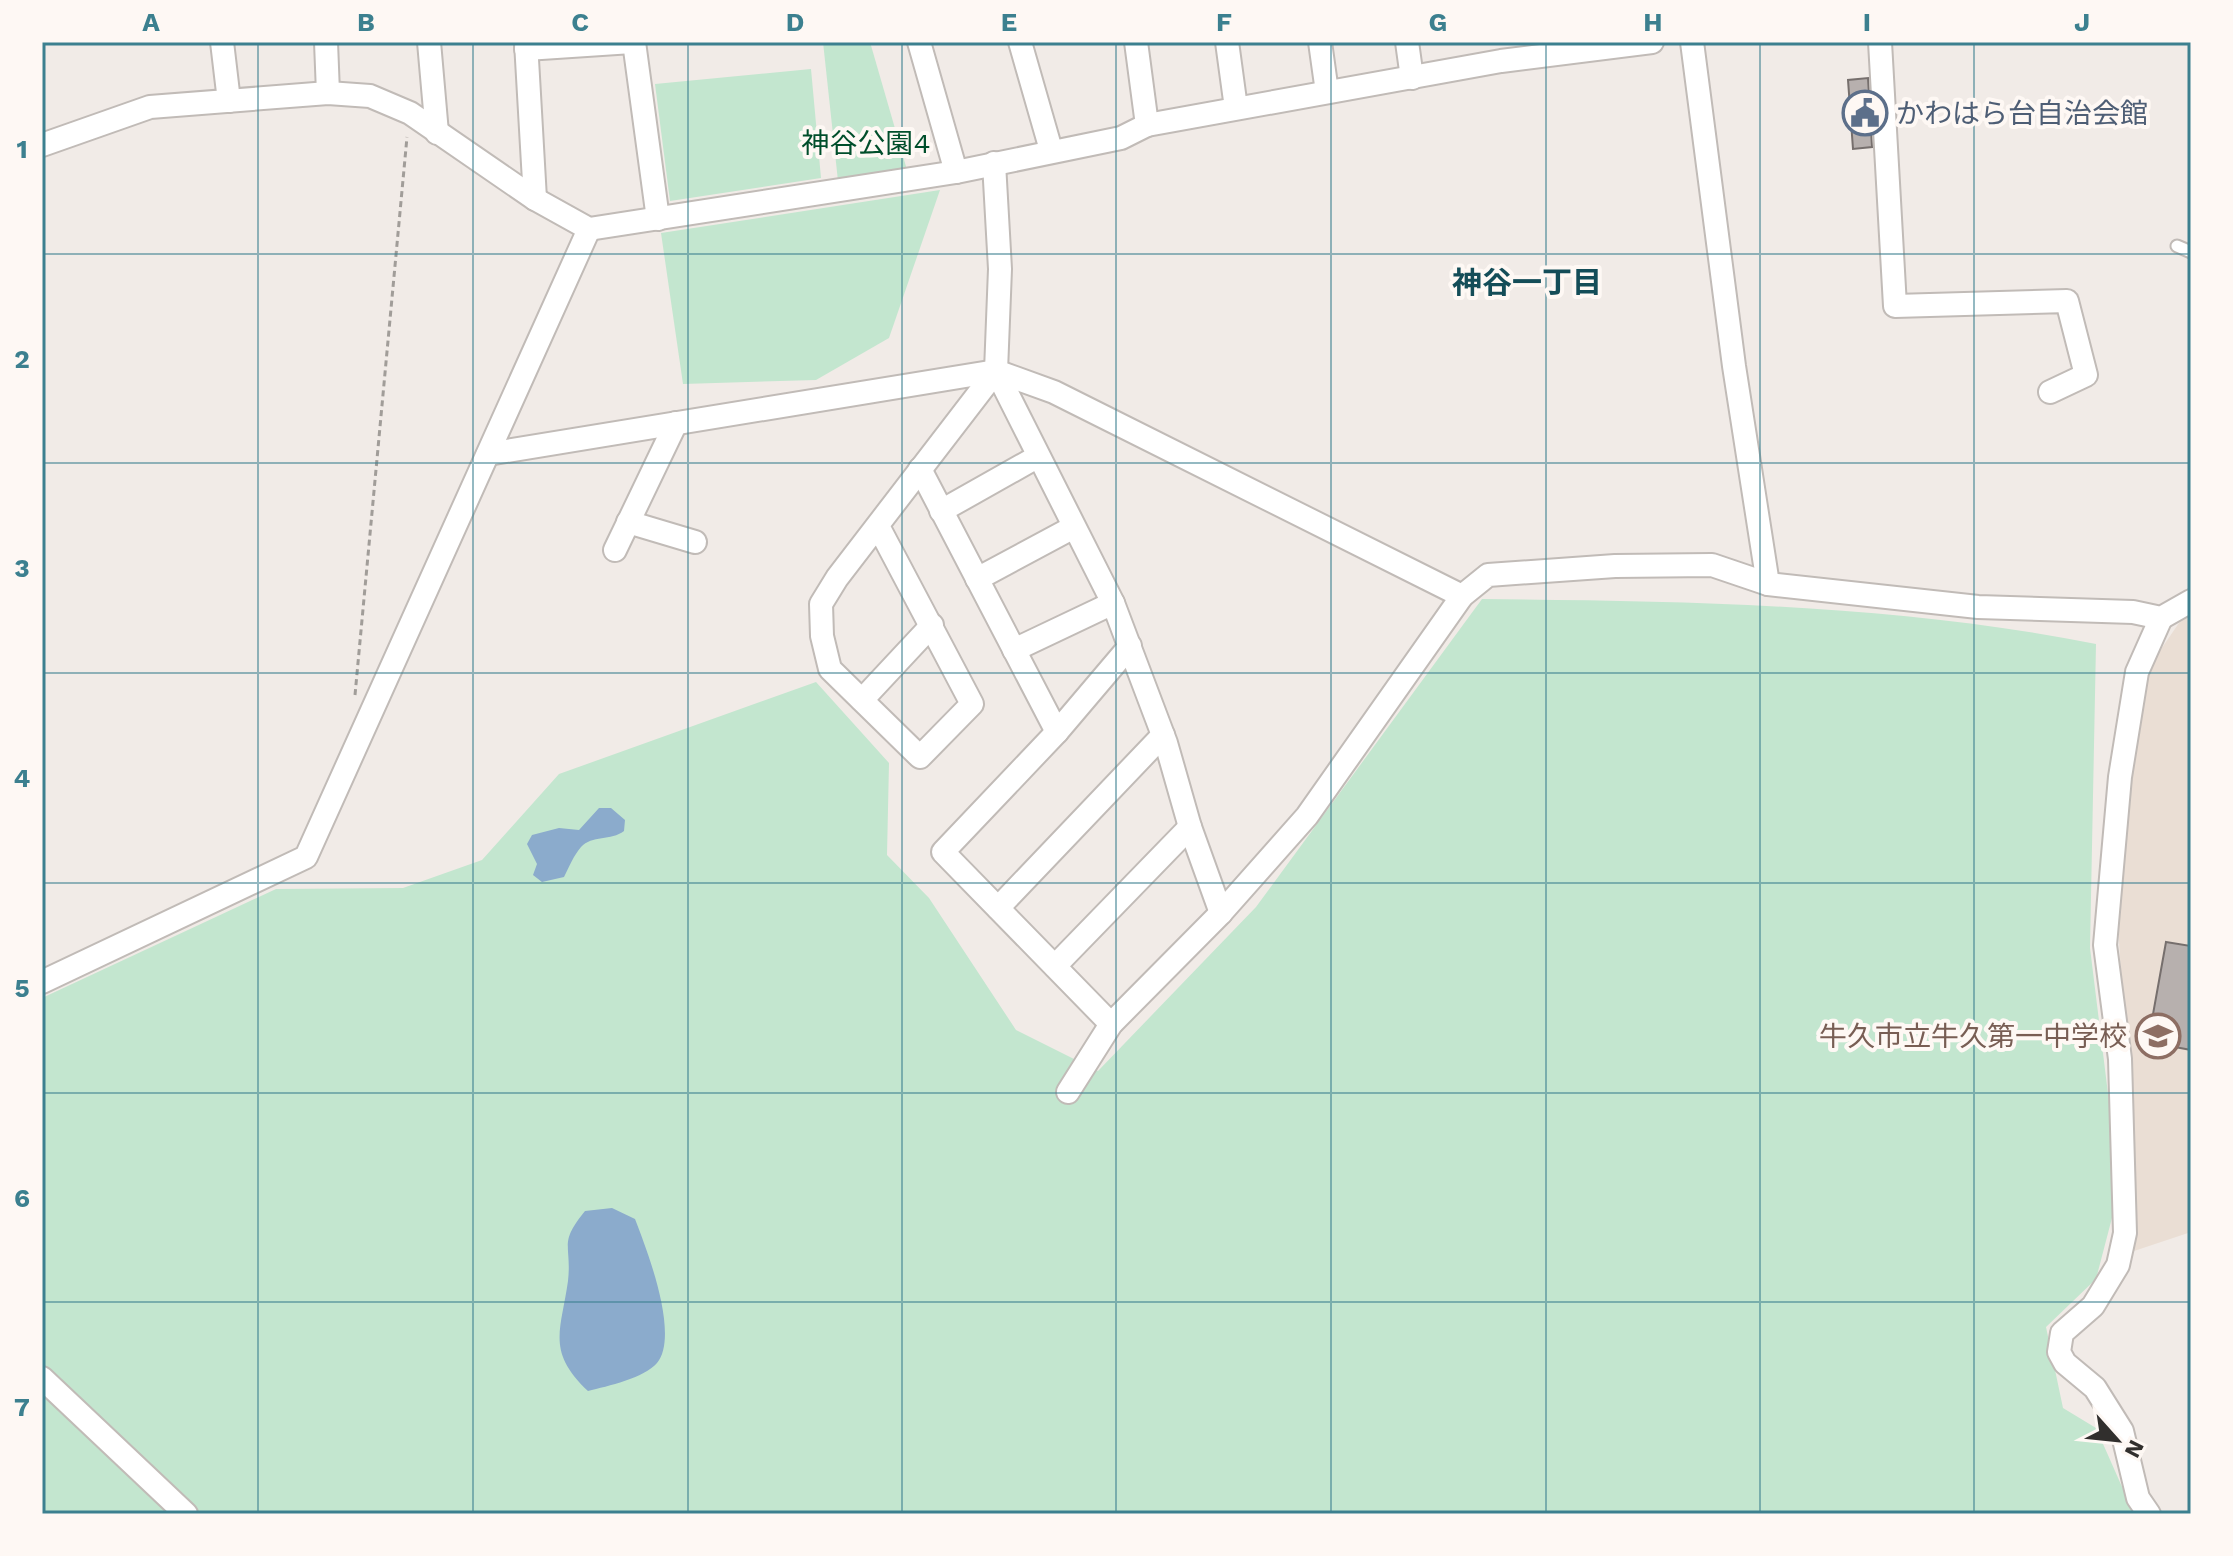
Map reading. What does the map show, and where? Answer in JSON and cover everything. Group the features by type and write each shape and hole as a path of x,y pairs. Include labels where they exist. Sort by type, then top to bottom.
{"street":[{"path":"222,42 229,101"},
{"path":"326,42 328,93"},
{"path":"429,42 437,133"},
{"path":"535,199 526,46 633,42 658,219"},
{"path":"919,42 956,172"},
{"path":"1020,42 1051,150"},
{"path":"1136,42 1147,125"},
{"path":"1227,42 1236,108"},
{"path":"1320,42 1327,92"},
{"path":"1407,42 1412,78"},
{"path":"42,145 150,107 328,93 370,96 410,113 535,199 589,229 956,172 1121,138 1147,125 1412,78 1499,52 1652,42"},
{"path":"1692,42 1734,366 1768,584"},
{"path":"1880,42 1895,306 2067,301 2086,375 2050,392"},
{"path":"994,163 1000,269 996,371 1072,528 1113,603 1163,735 1190,827 1221,913"},
{"path":"42,982 306,857 589,229"},
{"path":"488,454 996,371 1054,392 1462,596"},
{"path":"878,526 972,704 920,757 830,669 822,636 821,604 878,526 920,469 996,371"},
{"path":"615,550 676,423"},
{"path":"941,511 1037,457"},
{"path":"920,469 1057,732"},
{"path":"628,522 695,542"},
{"path":"977,579 1072,528"},
{"path":"1068,1092 1111,1024 1221,913 1307,816 1462,596 1488,575 1615,566 1712,565 1768,584 1978,607 2133,612 2161,618"},
{"path":"2149,1514 2138,1498 2122,1431 2095,1388 2065,1363 2059,1352 2062,1333 2093,1306 2118,1265 2125,1233 2120,1059 2105,945 2120,777 2137,672 2161,618 2191,601"},
{"path":"1014,650 1113,603"},
{"path":"862,700 932,625"},
{"path":"1111,1024 943,852 1057,732 1130,646"},
{"path":"998,908 1163,735"},
{"path":"1055,966 1190,827"},
{"path":"42,1378 186,1514"}],"lane":[{"path":"2177,246 2191,252"}],"path":[{"path":"354,709 410,113"}],"shaded area":[{"name":"牛久市立牛久第一中学校","path":"2191,615 2191,1232 2128,1253 2131,1149 2118,923 2142,677 2179,623"}],"green space":[{"name":"神谷公園4","path":"823,42 870,42 907,170 838,181"},
{"path":"811,69 821,178 670,201 655,84"},
{"path":"940,190 889,338 816,380 683,384 661,233"},
{"path":"1482,599 1790,607 1944,620 2096,644 2090,948 2112,1126 2113,1214 2096,1279 2046,1327 2063,1408 2096,1428 2134,1514 42,1514 42,998 276,889 403,888 482,860 559,774 816,682 889,763 887,855 929,898 1016,1030 1098,1071 1256,907"}],"water":[{"path":"599,808 611,808 625,820 624,831 585,843 564,877 542,882 533,875 537,864 527,844 532,835 559,828 579,830"},
{"path":"612,1208 635,1219 647,1251 663,1313 663,1350 657,1363 644,1373 588,1391 566,1364 561,1352 560,1327 569,1269 568,1244 585,1211"}],"building":[{"name":"かわはら台自治会館","path":"1868,78 1872,147 1853,149 1848,80"},
{"path":"2166,942 2191,946 2191,1050 2148,1042"}],"place":[{"name":"かわはら台自治会館","path":"1865,113"},
{"name":"牛久市立牛久第一中学校","path":"2158,1036"}],"district":[{"name":"神谷一丁目","path":"1527,283"}]}
